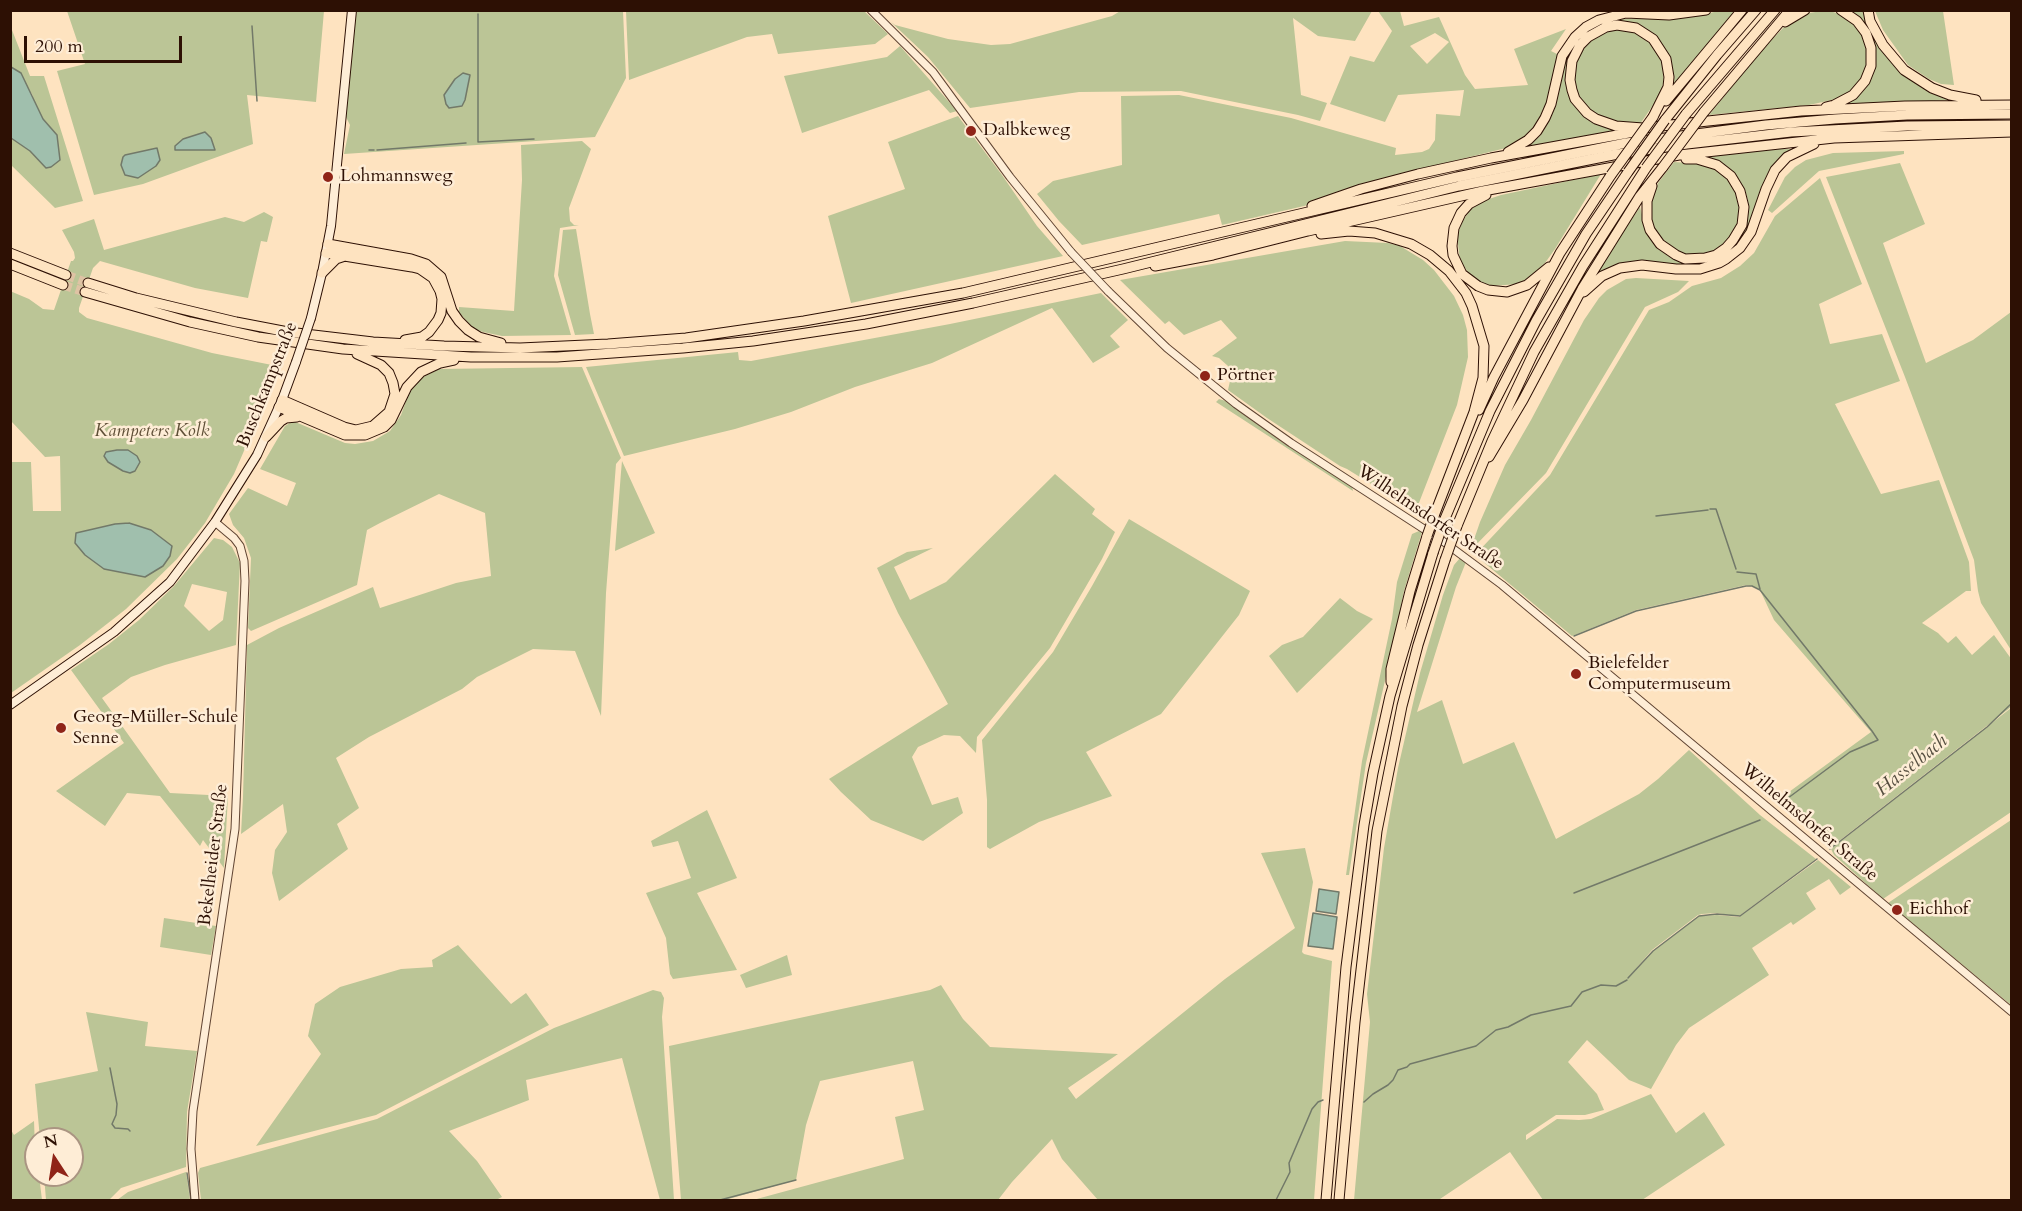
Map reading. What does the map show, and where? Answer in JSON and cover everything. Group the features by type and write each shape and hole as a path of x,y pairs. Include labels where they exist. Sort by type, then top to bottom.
{"highway":[{"path":"1491,158 1514,149 1537,131 1551,104 1562,56 1575,37 1586,27 1599,20 1626,13 1669,15 1706,10"},
{"path":"1463,442 1494,377 1560,253 1611,175 1653,117 1742,10"},
{"path":"1326,1200 1355,886 1373,773 1390,696 1444,521 1490,411 1527,338 1586,234 1628,172 1669,123 1717,55 1756,10"},
{"path":"1339,1200 1355,1022 1377,831 1402,706 1418,645 1457,526 1476,477 1522,377 1561,302 1647,164 1686,114 1775,10"},
{"path":"1476,477 1512,419 1582,289 1611,241 1704,112 1790,10"},
{"path":"1771,33 1805,10"},
{"path":"1801,111 1834,105 1846,100 1860,89 1869,74 1872,56 1869,41 1857,21 1841,10"},
{"path":"1868,10 1874,29 1889,54 1917,80 1950,95 2012,105"},
{"path":"1653,117 1668,87 1669,77 1666,59 1653,39 1636,28 1617,26 1597,31 1588,37 1575,53 1570,70 1572,90 1581,106 1596,119 1616,126 1642,128 1669,123 1801,111 1905,106 2012,105"},
{"path":"2012,114 1907,115 1835,119 1766,124 1647,140 1457,177 1043,275 862,312 686,338 520,348 340,339 236,322 86,288 190,322 258,337 343,349 471,357 588,355 753,341 866,324 973,303 1459,186 1618,154 1791,132 2012,124"},
{"path":"1273,220 1361,189 1491,158 1669,123"},
{"path":"1122,268 1180,262 1504,188 1729,149 1841,139 2012,132"},
{"path":"1575,303 1594,281 1620,267 1642,265 1700,269 1719,263 1746,240 1770,179 1787,157 1812,144 1841,139"},
{"path":"1647,164 1697,159 1717,165 1731,176 1740,191 1744,207 1742,225 1733,240 1716,255 1685,259 1660,244 1650,230 1646,210 1647,201 1660,170"},
{"path":"1504,188 1470,204 1457,220 1452,246 1456,264 1462,274 1478,286 1488,290 1507,292 1535,280 1560,253"},
{"path":"1277,239 1348,231 1375,233 1411,244 1430,255 1449,271 1466,293 1484,346 1483,378 1474,412 1434,516 1410,591 1391,669 1390,696"},
{"path":"327,248 347,256 420,269 433,278 442,299 441,314 434,326 429,332 414,339 399,340 358,336 340,339"},
{"path":"327,248 411,259 426,264 434,269 441,278 452,310 468,330 490,342 520,348"},
{"path":"10,253 64,280 10,264"},
{"path":"322,273 336,259 347,256"},
{"path":"280,404 344,428 365,429 382,420 389,412 395,393 388,373 373,360 343,349"},
{"path":"280,404 300,417 345,435 354,436 375,432 391,420 407,387 421,372 440,363 471,357"},
{"path":"266,437 286,418 300,417"}],"main road":[{"name":"Buschkampstraße","path":"10,705 114,632 170,582 238,488 266,437 297,362 322,273 334,197 352,10"}],"street":[{"name":"Wilhelmsdorfer Straße","path":"871,10 933,72 1010,177 1071,252 1167,348 1236,404 1291,443 1444,542 1502,585 2012,1012"},
{"name":"Bekelheider Straße","path":"195,1200 191,1159 193,1112 237,814 245,581 244,561 240,546 234,538 214,522"}],"green space":[{"path":"1122,10 1372,11 1355,41 1318,36 1293,18 1301,95 1327,103 1320,121 1181,91 1079,92 970,108 928,57 891,22 948,39 991,45 1010,44 1112,16"},
{"path":"1849,10 1864,11 1883,52 1902,73 1925,89 1953,100 1843,105 1853,100 1865,89 1876,64 1874,45 1868,28 1856,14"},
{"path":"67,11 324,11 316,102 247,95 253,144 143,184 94,195 57,71 85,64"},
{"path":"355,11 623,11 626,78 595,137 344,154 350,125 346,117 346,100"},
{"path":"626,11 864,11 888,34 875,44 778,54 772,34 747,37 629,80"},
{"path":"1378,11 1400,11 1404,26 1439,17 1465,75 1475,89 1528,85 1514,49 1566,29 1551,51 1559,55 1546,108 1538,124 1529,134 1510,147 1409,172 1304,206 1222,225 1219,214 1082,245 1037,194 1053,181 1122,165 1121,96 1179,95 1291,118 1396,148 1395,155 1429,149 1435,140 1436,114 1460,116 1464,90 1398,95 1385,122 1330,104 1350,56 1374,62 1392,31","holes":["1435,33 1449,42 1427,64 1410,46"]},
{"path":"1718,11 1737,11 1672,86 1672,64 1669,55 1656,37 1604,23 1622,19 1694,17"},
{"path":"1822,11 1844,15 1855,23 1868,49 1867,64 1862,79 1852,92 1841,98 1809,105 1709,115 1762,50 1784,27 1809,13"},
{"path":"1875,11 1943,11 1954,85 1941,84 1929,79 1908,65 1883,30"},
{"path":"10,25 30,76 44,76 83,201 55,208 11,165 11,138 30,151 46,168 57,135 43,119 32,94 11,67"},
{"path":"1617,29 1629,30 1651,39 1662,59 1664,79 1661,94 1640,124 1632,125 1605,119 1593,113 1578,94 1574,79 1578,56 1585,44 1604,32"},
{"path":"1584,33 1567,74 1591,119 1601,126 1620,130 1527,147 1540,136 1549,121 1556,103 1568,50"},
{"path":"900,46 957,111 950,113 929,90 802,133 784,76 887,57"},
{"path":"958,116 1037,226 1063,256 851,303 828,216 905,189 888,142"},
{"path":"582,141 591,149 569,208 570,221 574,225 579,225 560,228 554,276 571,335 502,336 472,328 459,312 459,307 514,311 522,180 521,145"},
{"path":"1769,149 1793,149 1780,159 1745,236 1731,252 1705,264 1687,266 1630,262 1618,264 1594,275 1640,207 1646,230 1656,247 1671,258 1687,262 1732,248 1746,227 1748,201 1739,179 1708,156"},
{"path":"1904,151 1904,154 1819,171 1772,213 1768,210 1785,177 1806,160 1833,153"},
{"path":"1674,162 1705,164 1718,170 1727,176 1738,196 1740,219 1736,228 1724,245 1705,255 1687,255 1668,248 1652,223 1652,197 1658,183"},
{"path":"1900,163 1925,224 1883,243 1926,363 1973,340 2011,312 2011,650 1981,603 1974,560 1826,177"},
{"path":"1601,174 1555,249 1531,277 1518,284 1492,286 1480,282 1469,274 1460,261 1457,236 1463,220 1472,208 1483,201 1501,195"},
{"path":"1820,178 1862,284 1819,304 1830,344 1882,334 1900,381 1835,404 1881,494 1939,480 1969,562 1971,591 1966,591 1922,623 1938,633 1948,643 1956,636 1972,655 1994,635 2012,660 2011,707 1830,848 1821,836 1778,800 1871,732 1774,620 1760,590 1746,585 1636,610 1572,636 1475,555 1550,475 1649,310 1669,302 1692,286 1721,278 1740,266 1754,253 1775,216"},
{"name":"Kampeters Kolk","path":"264,212 273,217 267,242 261,241 248,298 195,288 100,261 93,268 79,308 79,312 87,318 212,353 277,366 234,474 205,523 177,559 126,609 80,645 11,693 10,462 31,462 33,511 61,511 60,456 45,457 11,421 10,291 29,299 43,309 54,310 71,261 75,258 62,230 94,219 104,250 225,217 244,222"},
{"path":"576,229 594,334 575,335 558,275 563,230"},
{"path":"1345,241 1388,243 1400,246 1423,260 1434,270 1454,296 1467,330 1468,357 1457,405 1415,513 1267,418 1228,390 1232,372 1219,358 1212,356 1237,338 1221,320 1184,335 1169,321 1165,324 1120,280"},
{"path":"1626,279 1689,281 1678,292 1645,307 1546,473 1470,551 1505,465 1584,320 1607,290"},
{"path":"1101,293 1128,320 1110,336 1120,347 1093,363 1052,308 932,363 855,387 791,412 735,429 624,456 586,367 738,352 739,360 751,361"},
{"path":"582,367 621,458 616,464 606,593 601,716 575,651 533,649 477,677 462,689 369,737 336,758 359,808 337,824 348,849 279,901 272,873 275,850 287,832 283,804 241,834 247,645 279,628 373,587 380,608 456,583 491,576 485,513 439,494 380,523 367,530 357,585 251,631 248,628 251,558 244,538 233,525 229,514 248,488 287,506 296,483 260,469 285,426 293,421 345,443 373,441 390,431 401,415 410,390 421,378 439,369"},
{"path":"1219,399 1226,401 1282,442 1352,486 1353,491 1216,402"},
{"path":"622,461 655,533 615,551 621,472"},
{"path":"1055,474 1095,509 1092,514 1115,532 1102,559 1050,648 977,737 976,753 960,736 944,735 918,747 912,757 932,805 958,797 963,813 923,841 871,820 829,779 948,704 898,613 877,568 907,552 933,548 894,567 910,600 946,582"},
{"path":"1129,519 1250,591 1239,615 1161,714 1086,752 1112,796 1039,822 990,849 987,847 987,800 982,740 1053,652"},
{"path":"1422,532 1404,591 1366,763 1349,875 1346,875 1362,761 1392,619 1397,582 1412,534"},
{"path":"214,538 223,540 232,547 240,563 236,645 131,677 102,698 170,793 228,796 224,868 203,840 200,846 160,796 127,793 105,826 56,791 124,743 71,670 139,620 174,586","holes":["192,584 227,592 223,620 209,631 184,606"]},
{"path":"1460,558 1466,562 1417,712 1442,700 1463,764 1514,742 1556,839 1639,794 1689,750 1760,815 1816,859 1739,916 1716,913 1698,915 1652,950 1627,979 1653,951 1699,916 1739,917 1818,860 1851,887 1840,895 1829,879 1806,893 1816,909 1793,925 1791,922 1752,948 1769,975 1689,1028 1676,1045 1651,1089 1629,1080 1587,1040 1568,1062 1597,1094 1604,1110 1585,1115 1556,1115 1526,1135 1526,1140 1557,1119 1591,1119 1651,1094 1676,1133 1704,1112 1725,1145 1642,1200 1543,1200 1510,1152 1440,1200 1354,1200 1370,1022 1367,994 1384,848 1398,768 1420,673 1443,595 1454,565"},
{"path":"1340,598 1357,611 1373,619 1297,693 1269,656 1282,645 1303,637"},
{"path":"2011,708 2011,812 1883,899 1834,855 1831,849"},
{"path":"707,810 737,878 697,893 737,970 673,979 670,974 666,938 646,893 691,878 678,841 653,847 651,841"},
{"path":"2011,820 2011,1005 1888,903"},
{"path":"1305,848 1313,882 1302,952 1332,961 1314,1200 1098,1200 1062,1159 1052,1139 998,1200 753,1200 904,1159 895,1117 924,1110 913,1061 820,1081 806,1125 796,1180 725,1200 681,1200 669,1046 930,990 941,985 963,1019 990,1047 1118,1054 1068,1088 1076,1099 1225,979 1295,928 1261,853"},
{"path":"164,918 216,926 211,955 160,947"},
{"path":"458,945 511,1004 526,993 549,1025 376,1115 256,1146 321,1054 308,1036 315,1004 340,987 401,969 433,967 432,960"},
{"path":"787,955 792,975 746,988 740,975"},
{"path":"653,990 661,992 664,998 662,1017 674,1200 660,1200 622,1058 526,1080 529,1100 449,1131 477,1161 502,1197 496,1200 201,1200 198,1173 200,1168 377,1119 554,1028"},
{"path":"86,1012 148,1022 145,1046 197,1051 187,1112 186,1167 121,1188 109,1200 46,1200 45,1187 84,1187 84,1127 39,1127 35,1084 98,1071"},
{"path":"34,1121 34,1127 25,1127"},
{"path":"24,1128 24,1187 40,1187 42,1200 11,1200 11,1130 14,1135"},
{"path":"186,1172 190,1200 117,1200 128,1192"}],"shaded area":[{"path":"11,67 21,73 43,119 57,135 60,160 51,167 46,168 30,151 11,138"},
{"path":"463,73 470,75 465,100 462,106 449,108 444,95 455,79"},
{"path":"205,132 211,138 215,150 175,150 175,146 183,139"},
{"path":"157,148 160,160 156,166 138,178 125,175 121,165 125,155"},
{"path":"128,450 137,456 140,462 135,471 130,473 123,471 108,462 104,456 106,452"},
{"path":"129,523 151,530 172,546 170,556 163,566 145,577 104,569 85,555 75,543 76,533"},
{"path":"1319,889 1339,892 1336,914 1316,911"},
{"path":"1313,913 1337,917 1333,949 1308,946"}],"waterway":[{"path":"478,14 478,142 534,139"},
{"path":"252,26 257,101"},
{"path":"377,150 466,143"},
{"path":"369,150 374,150"},
{"path":"1710,509 1716,509 1736,569"},
{"path":"1656,516 1708,510"},
{"path":"1737,572 1756,574 1760,589"},
{"path":"1574,636 1636,611 1746,586 1760,590 1878,740 1850,752 1784,801"},
{"name":"Hasselbach","path":"1830,849 1987,727 2012,703"},
{"path":"1574,893 1760,820"},
{"name":"Hasselbach","path":"1628,978 1653,951 1699,916 1717,914 1740,916 1817,859"},
{"name":"Hasselbach","path":"1364,1102 1388,1085 1398,1070 1410,1064 1476,1046 1496,1030 1508,1027 1531,1015 1571,1006 1582,992 1601,985 1616,986 1627,980"},
{"path":"110,1068 117,1104 112,1124 115,1128 130,1131"},
{"name":"Hasselbach","path":"1276,1200 1290,1172 1289,1163 1312,1109 1323,1100"},
{"path":"187,1173 191,1200"},
{"path":"720,1200 796,1180"}],"tunnel":[{"path":"66,275 88,283"},
{"path":"63,285 85,292"}],"place":[{"name":"Dalbkeweg","path":"971,131"},
{"name":"Lohmannsweg","path":"328,177"},
{"name":"Pörtner","path":"1205,376"},
{"name":"Bielefelder Computermuseum","path":"1576,674"},
{"name":"Georg-Müller-Schule Senne","path":"61,728"},
{"name":"Eichhof","path":"1897,910"}]}
